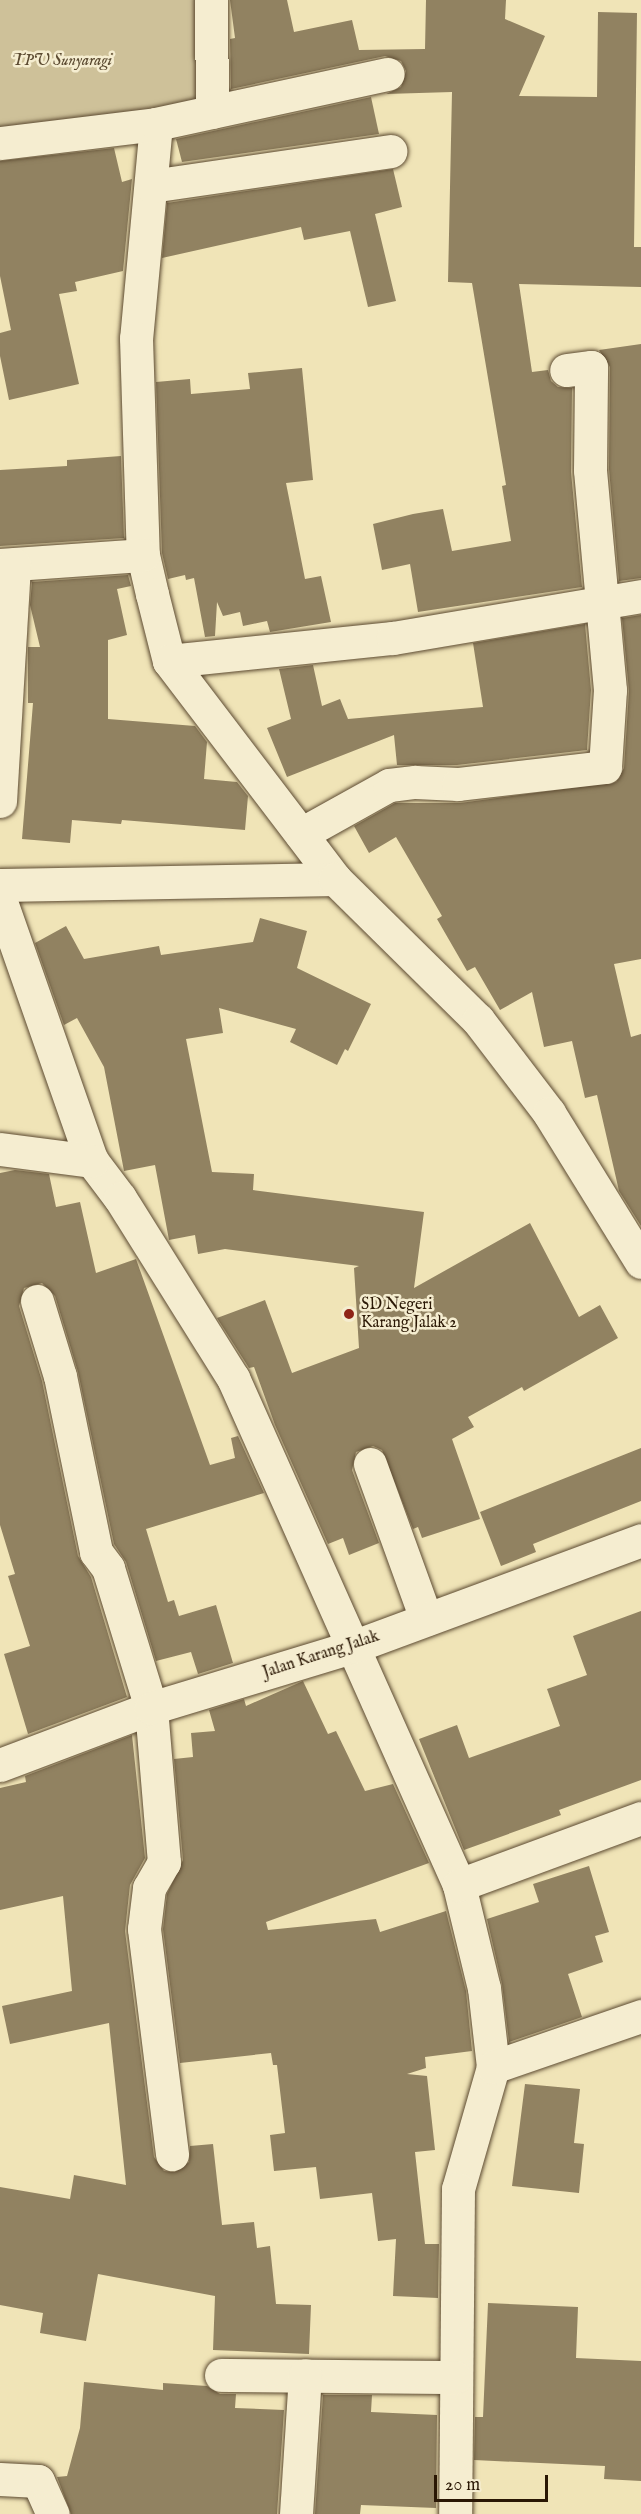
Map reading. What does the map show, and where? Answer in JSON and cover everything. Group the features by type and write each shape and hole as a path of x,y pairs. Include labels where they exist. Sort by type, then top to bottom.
{"street":[{"path":"210,0 212,112"},
{"path":"0,142 156,124 388,74"},
{"path":"156,124 136,338 143,555 169,661 335,879 478,1020 627,1210 641,1262"},
{"path":"151,186 390,151"},
{"path":"301,834 389,785 415,782 458,784 604,770 610,690 604,601 590,470 591,367 566,370"},
{"path":"0,801 7,565 143,555"},
{"path":"169,661 393,638 641,596"},
{"path":"0,885 335,879"},
{"path":"0,899 92,1161 120,1198 233,1378 355,1646 459,1885 484,1988 493,2067 458,2188 455,2514"},
{"path":"0,1149 92,1161"},
{"path":"37,1301 60,1376 96,1552 108,1568 152,1708 156,1810 164,1862 149,1888 144,1929 172,2154"},
{"path":"370,1464 426,1619"},
{"name":"Jalan Karang Jalak","path":"0,1765 152,1708 355,1646 641,1540"},
{"path":"459,1885 641,1818"},
{"path":"493,2067 641,2016"},
{"path":"221,2375 455,2377"},
{"path":"296,2514 305,2375"},
{"path":"0,2479 38,2481 52,2514"}],"green space":[{"name":"TPU Sunyaragi","path":"0,0 200,0 203,101 0,132"}],"building":[{"path":"230,0 287,0 294,32 352,20 359,50 425,49 426,0 506,0 505,19 545,36 519,96 597,97 598,12 637,13 634,247 641,247 641,287 519,284 532,372 548,370 551,381 558,387 572,388 571,472 582,587 418,612 410,564 382,570 373,524 413,514 443,509 452,551 511,541 502,486 506,485 472,283 448,282 452,92 386,94 401,87 406,71 401,61 385,56 231,89 230,39 235,38"},
{"path":"371,97 379,134 182,162 176,139"},
{"path":"114,148 122,182 132,179 123,271 75,282 77,291 59,294 79,384 9,400 0,356 0,333 11,330 0,276 0,161"},
{"path":"393,169 402,207 375,214 396,301 368,307 350,231 304,240 301,227 162,258 167,203"},
{"path":"641,344 641,578 619,581 609,469 610,367 599,350"},
{"path":"302,368 313,480 286,483 305,579 321,576 331,622 270,632 267,621 243,626 240,612 223,616 217,602 215,636 205,637 194,578 186,580 185,575 168,579 162,553 156,382 190,379 191,394 250,389 248,373"},
{"path":"121,456 124,538 0,546 0,470 67,466 67,460"},
{"path":"128,575 131,586 117,589 127,635 108,640 108,719 195,726 207,742 204,779 237,782 248,796 245,830 122,820 121,824 72,820 70,843 22,839 33,703 28,703 28,647 40,647 30,605 32,582"},
{"path":"641,615 641,959 614,964 631,1037 641,1034 641,1226 619,1191 597,1095 585,1098 572,1041 544,1047 532,992 500,1010 475,967 467,971 437,919 442,916 396,837 369,853 354,826 395,803 460,803 616,782 624,768 629,691 622,618"},
{"path":"585,624 591,690 587,750 457,765 397,765 394,735 287,777 267,728 291,719 279,669 313,665 322,706 340,699 348,719 483,707 473,643"},
{"path":"260,918 307,931 297,968 371,1004 348,1051 345,1049 337,1065 290,1042 296,1029 219,1008 223,1033 186,1039 212,1172 254,1174 253,1190 424,1212 414,1288 530,1223 579,1317 600,1305 618,1338 524,1391 522,1387 468,1417 474,1427 452,1439 480,1519 422,1538 418,1527 413,1529 382,1450 373,1446 356,1452 352,1470 379,1543 349,1555 343,1538 328,1544 275,1425 254,1367 249,1368 217,1318 265,1300 292,1373 359,1348 354,1268 359,1266 225,1249 198,1254 195,1235 169,1240 155,1165 124,1171 104,1067 77,1018 64,1025 35,943 66,926 84,959 159,946 161,955 253,942"},
{"path":"15,1170 49,1174 56,1207 80,1202 96,1273 136,1259 210,1465 235,1458 231,1438 238,1436 264,1493 146,1529 168,1602 174,1600 179,1616 216,1605 233,1663 198,1674 191,1652 156,1661 126,1562 114,1544 78,1372 55,1296 42,1283 24,1288 19,1306 42,1381 78,1556 91,1577 127,1697 28,1734 4,1654 30,1646 8,1576 15,1574 0,1525 0,1173"},
{"path":"641,1448 641,1501 533,1544 536,1552 501,1566 480,1512"},
{"path":"641,1611 641,1780 559,1810 561,1815 464,1850 419,1739 457,1725 469,1758 560,1726 547,1689 587,1675 573,1636"},
{"path":"303,1681 328,1734 336,1731 365,1791 393,1784 429,1863 266,1922 268,1930 376,1919 380,1932 446,1911 466,1991 472,2051 425,2057 426,2068 407,2074 427,2076 435,2150 415,2152 425,2244 439,2244 438,2298 393,2296 396,2239 378,2241 372,2193 320,2199 316,2167 274,2171 270,2135 285,2133 277,2065 273,2065 271,2053 180,2063 163,1929 167,1894 183,1860 174,1759 193,1757 191,1733 215,1731 209,1710 244,1699 246,1706"},
{"path":"132,1735 145,1858 130,1885 125,1931 154,2157 164,2171 175,2172 189,2162 190,2146 213,2144 222,2225 254,2222 257,2248 270,2246 276,2304 311,2305 309,2354 213,2350 215,2296 98,2274 86,2341 40,2333 43,2313 0,2305 0,2187 70,2199 74,2175 126,2185 109,2023 10,2044 2,2006 72,1991 63,1896 0,1910 0,1788 26,1782 25,1776"},
{"path":"589,1866 609,1932 595,1936 603,1962 568,1974 582,2017 509,2042 502,1984 487,1919 539,1902 533,1884"},
{"path":"525,2084 580,2089 574,2143 584,2144 579,2193 512,2186"},
{"path":"488,2303 578,2307 576,2358 641,2361 641,2481 604,2479 605,2466 474,2460 475,2417 483,2417"},
{"path":"84,2382 163,2390 163,2383 207,2386 220,2394 236,2394 235,2408 284,2410 277,2514 71,2514 57,2477 67,2476 80,2428"},
{"path":"323,2395 372,2395 371,2412 437,2415 436,2508 361,2505 360,2514 315,2514"}],"place":[{"name":"SD Negeri Karang Jalak 2","path":"349,1314"}]}
